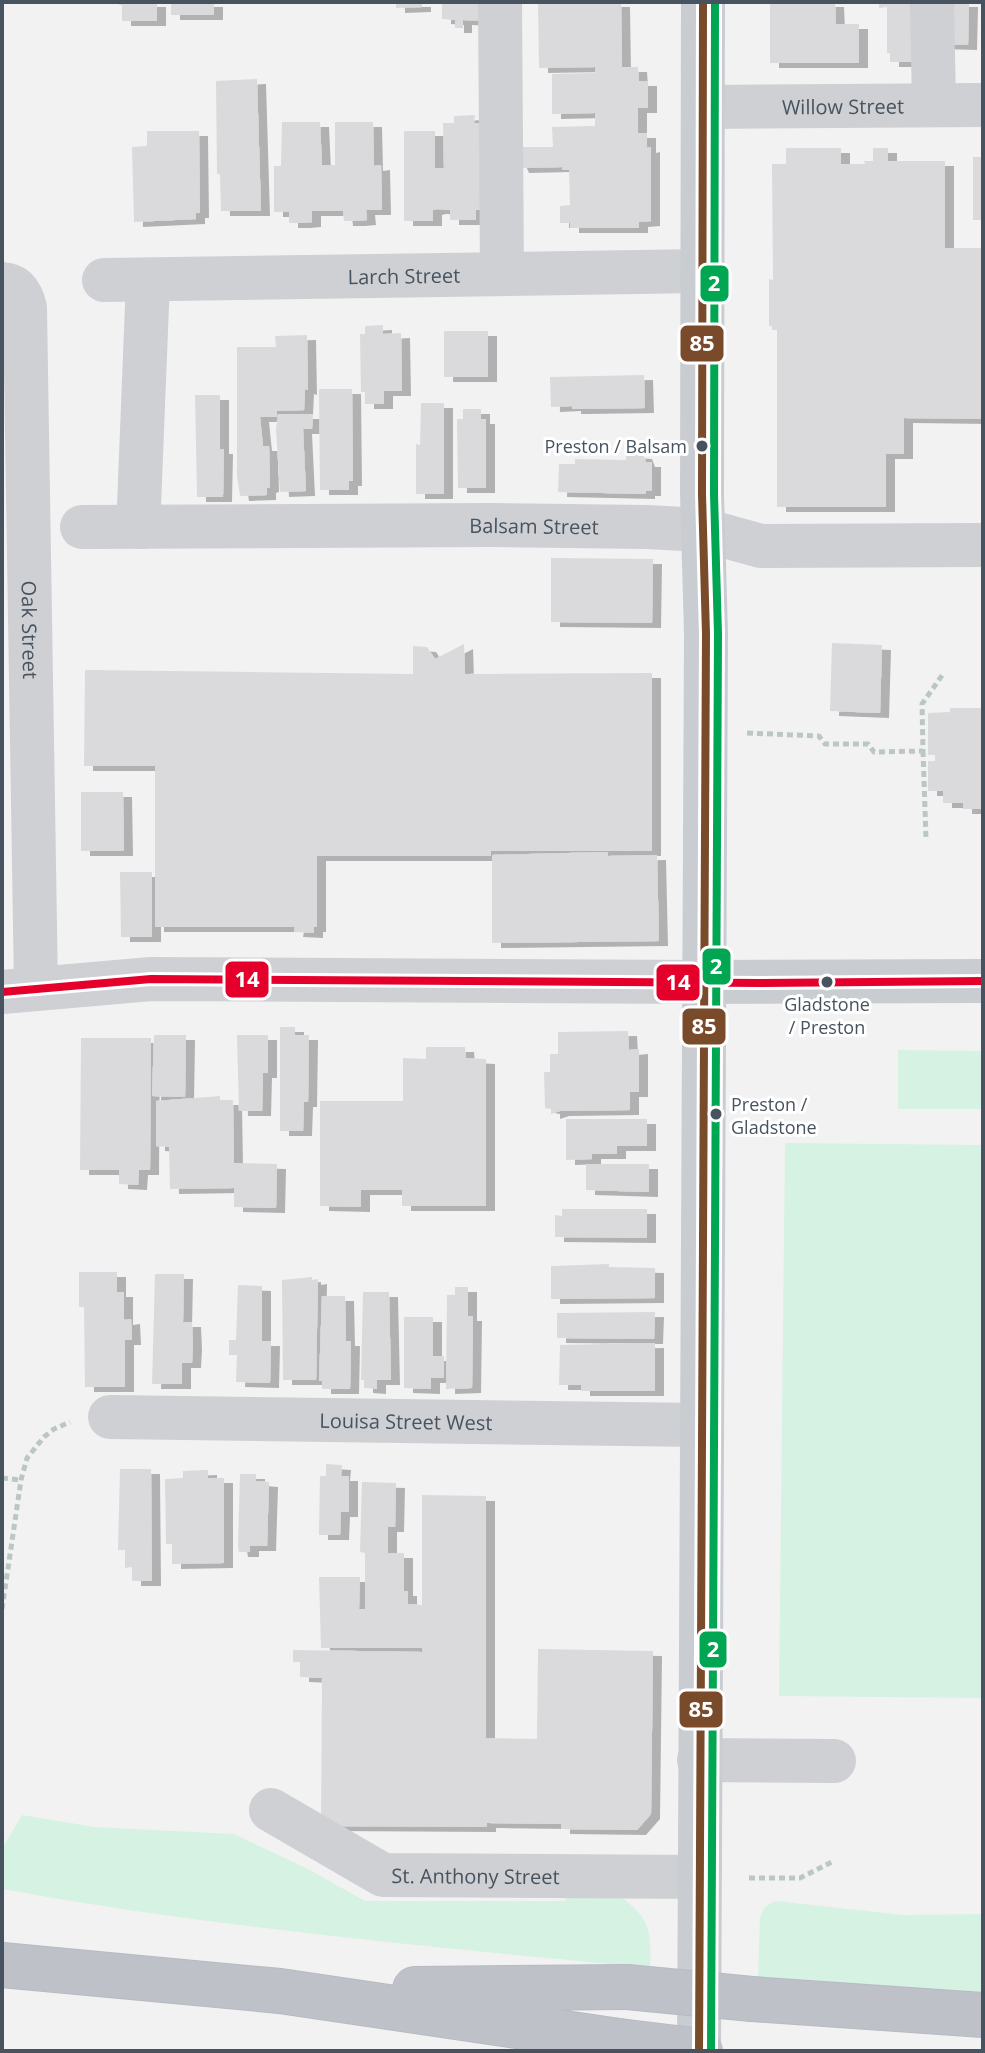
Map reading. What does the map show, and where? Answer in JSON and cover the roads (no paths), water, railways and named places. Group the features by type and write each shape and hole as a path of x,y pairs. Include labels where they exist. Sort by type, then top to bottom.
{"highway":[{"path":"2,1965 280,1991 700,2051"},
{"path":"280,1991 627,1987 983,2015"}],"main road":[{"path":"700,2051 698,1877 706,634 703,530 703,2"},
{"path":"704,982 983,981"}],"street":[{"path":"500,2 502,274"},
{"path":"932,2 934,105"},
{"name":"Willow Street","path":"703,107 983,105"},
{"name":"Larch Street","path":"104,280 703,271"},
{"path":"142,527 139,506 148,280"},
{"name":"Oak Street","path":"2,284 15,288 23,298 25,308 19,990"},
{"name":"Balsam Street","path":"82,527 490,525 703,530 761,546 983,545"},
{"path":"19,990 151,979 704,982"},
{"name":"Louisa Street West","path":"110,1417 702,1425"},
{"path":"699,1760 834,1761"},
{"name":"St. Anthony Street","path":"271,1810 383,1875 698,1877"}],"place":[{"name":"Preston / Balsam","path":"702,446"},
{"name":"Gladstone / Preston","path":"827,982"},
{"name":"Preston / Gladstone","path":"716,1114"}]}
